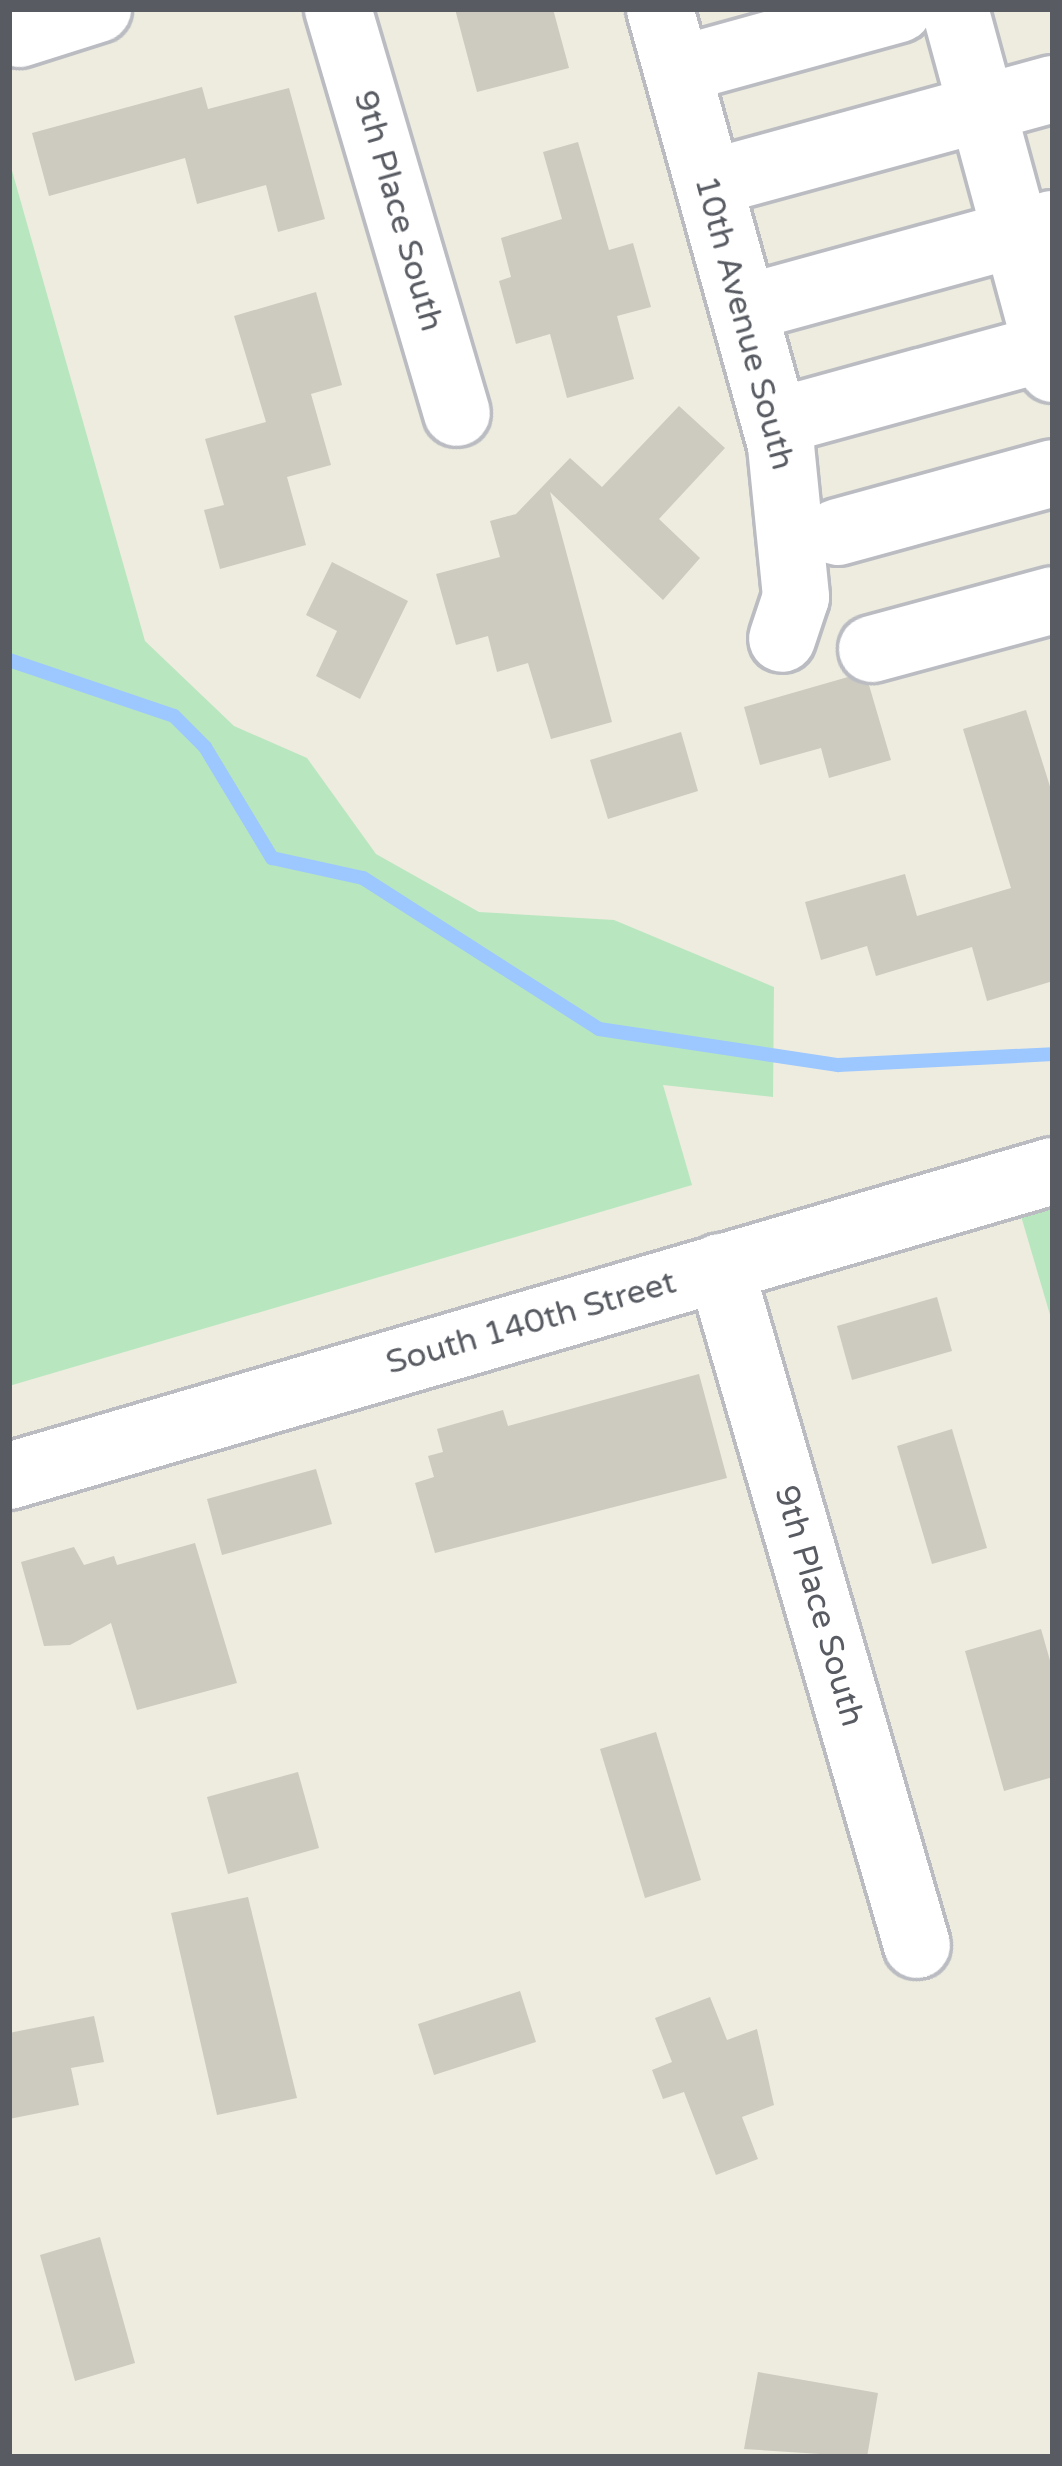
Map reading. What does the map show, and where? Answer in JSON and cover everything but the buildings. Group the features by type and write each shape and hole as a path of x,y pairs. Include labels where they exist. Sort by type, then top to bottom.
{"street":[{"path":"19,34 98,9"},
{"name":"9th Place South","path":"338,9 457,413"},
{"name":"10th Avenue South","path":"660,9 781,446 796,597 782,638"},
{"path":"703,63 899,9"},
{"path":"804,414 1051,354 1035,229 982,108 955,9"},
{"path":"735,176 1053,89"},
{"path":"771,301 1035,229"},
{"path":"838,532 1053,473"},
{"path":"872,649 1053,600"},
{"name":"South 140th Street","path":"9,1476 1053,1171"},
{"name":"9th Place South","path":"720,1267 917,1945"}],"green space":[{"path":"9,160 145,641 234,726 307,758 376,854 479,912 614,920 774,987 773,1097 663,1085 692,1185 9,1386"},
{"path":"1053,1207 1053,1325 1021,1216"}],"waterway":[{"path":"9,660 174,716 205,747 272,858 363,878 599,1029 838,1065 1053,1054"}]}
